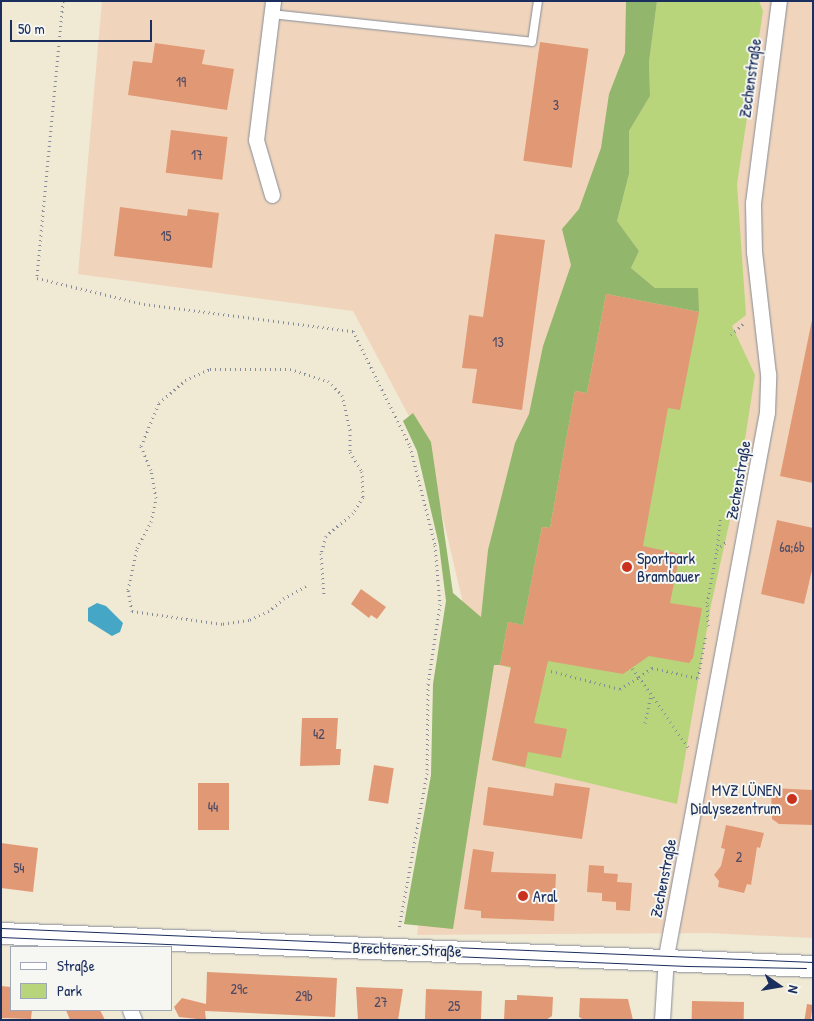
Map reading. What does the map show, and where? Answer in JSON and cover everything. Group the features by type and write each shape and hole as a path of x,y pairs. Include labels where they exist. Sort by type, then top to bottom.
{"main road":[{"name":"Brechtener Straße","path":"1,933 111,942 398,949 813,966"}],"street":[{"name":"Zechenstraße","path":"662,1020 666,960 748,524 767,412 768,374 754,252 753,203 779,1"},
{"path":"272,8 256,140 272,195"}],"lane":[{"path":"272,8 532,42 538,1"}],"path":[{"path":"63,1 38,278 144,304 353,331 410,446 435,545 440,604 428,684 428,773 400,924 398,949"},
{"path":"306,586 284,598 269,611 231,622 132,611 128,590 137,548 151,522 156,498 151,470 141,446 159,403 185,380 210,369 290,369 328,380 342,395 350,430 350,452 362,471 363,497 353,513 326,536 321,552 324,596"},
{"path":"551,672 620,689 652,668 698,678 720,519"},
{"path":"717,550 748,524"},
{"path":"632,668 702,768"},
{"path":"645,723 651,695"}],"shaded area":[{"path":"102,1 813,1 813,938 708,933 417,935 466,616 427,450 353,311 78,274"}],"green space":[{"path":"626,1 657,1 649,62 650,96 629,131 629,174 617,221 639,251 631,268 655,288 698,288 699,312 606,294 587,393 575,391 550,528 542,527 523,625 508,622 500,665 494,665 453,929 404,924 431,775 433,684 446,601 439,545 417,451 403,421 413,413 431,442 453,593 481,617 488,550 515,443 529,414 543,346 571,265 562,229 579,209 601,148 609,94 625,53"},
{"name":"Sportpark Brambauer","path":"657,1 759,1 763,11 737,184 746,315 732,326 755,375 738,484 711,605 677,804 492,760 511,668 500,665 508,622 523,624 542,527 550,528 575,391 587,393 606,294 698,312 698,288 655,288 631,268 639,251 617,221 629,174 629,131 650,96 649,62"}],"water":[{"path":"97,603 106,606 123,623 120,632 112,636 88,621 88,608"}],"building":[{"path":"540,42 589,49 572,168 523,161"},
{"path":"155,43 205,50 202,64 234,69 227,110 128,95 133,61 152,63"},
{"path":"171,130 228,137 222,180 166,173"},
{"path":"120,207 187,216 188,209 219,213 212,268 114,256"},
{"path":"495,234 545,240 522,410 472,403 477,369 462,368 469,315 483,317"},
{"path":"606,294 699,312 680,410 668,408 643,546 680,554 670,603 702,608 693,658 689,663 649,656 623,674 548,661 534,723 567,729 561,758 528,752 525,767 492,760 511,667 500,665 508,622 523,625 542,527 550,528 575,391 587,393"},
{"path":"813,320 813,483 780,476"},
{"path":"777,520 813,528 813,566 804,604 761,594"},
{"path":"361,589 386,607 377,619 371,615 369,618 351,604"},
{"path":"302,718 338,718 336,749 341,749 340,765 300,766"},
{"path":"374,765 394,768 388,804 368,801"},
{"path":"198,783 229,783 229,830 198,830"},
{"path":"555,783 590,788 582,839 483,825 488,787 553,796"},
{"name":"MVZ LÜNEN Dialysezentrum","path":"771,788 813,790 813,825 779,824 772,819"},
{"path":"726,825 764,833 760,848 757,847 751,885 747,884 744,893 718,887 719,881 714,875 721,866 725,849 721,848"},
{"path":"1,843 38,848 33,892 1,888"},
{"path":"473,849 494,852 491,872 556,874 554,921 481,918 481,911 464,909"},
{"path":"589,865 604,866 604,873 618,874 617,882 632,883 630,911 616,910 616,902 602,901 602,893 587,892"},
{"path":"207,972 337,978 335,1017 205,1011 206,1020 179,1017 174,1007 182,998 206,1004"},
{"path":"1,986 10,987 10,1011 32,1011 31,1019 1,1018"},
{"path":"356,987 403,989 398,1020 358,1020"},
{"path":"426,989 482,991 481,1020 425,1020"},
{"path":"517,995 553,997 552,1016 546,1020 504,1020 505,1000 517,1000"},
{"path":"580,998 628,999 633,1020 584,1020 579,1017"},
{"path":"692,1001 744,1002 744,1020 692,1020"},
{"path":"807,1004 813,1005 811,1020 804,1020"},
{"path":"66,1011 100,1011 105,1020 70,1020"}],"tram line":[{"path":"1,928 813,962"},
{"path":"1,937 687,966 806,968"}],"place":[{"name":"Sportpark Brambauer","path":"627,567"},
{"name":"MVZ LÜNEN Dialysezentrum","path":"792,799"},
{"name":"Aral","path":"523,896"}]}
